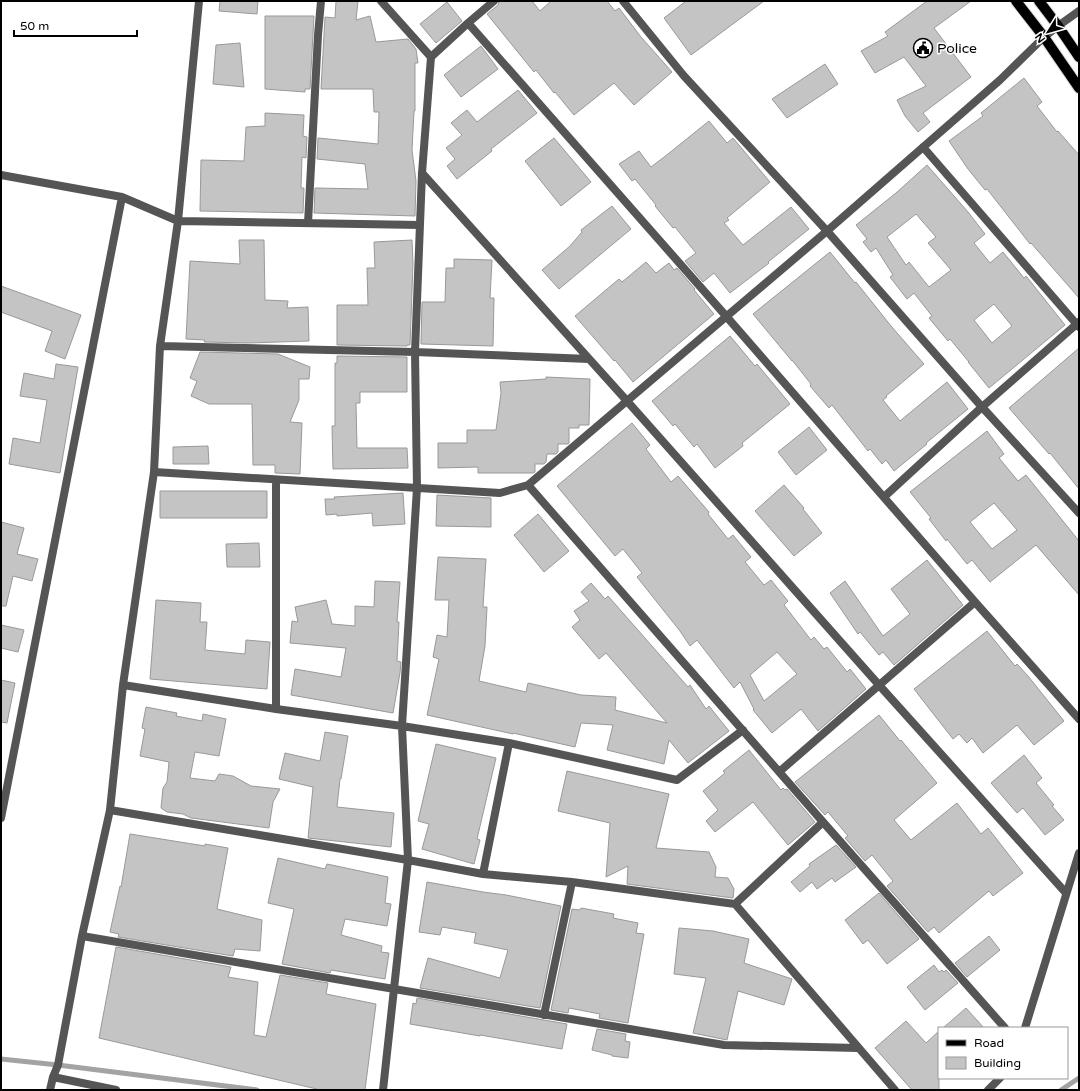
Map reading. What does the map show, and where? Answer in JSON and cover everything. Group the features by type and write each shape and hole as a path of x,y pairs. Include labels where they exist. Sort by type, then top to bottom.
{"main road":[{"path":"1016,1 1044,37 1079,88"},
{"path":"1039,1 1079,57"}],"street":[{"path":"50,1090 58,1064 82,936 110,810 123,685 154,472 160,346 178,221 199,1"},
{"path":"308,223 321,1"},
{"path":"381,1 431,57"},
{"path":"383,1090 408,860 402,726 417,488 415,352 422,173 431,57 494,1"},
{"path":"623,1 684,76 826,231 982,407 1079,513"},
{"path":"154,472 500,493 528,485 923,147 1000,80 1044,37 1079,12"},
{"path":"468,24 1079,719"},
{"path":"884,498 982,407 1078,324 923,147"},
{"path":"422,173 1066,893"},
{"path":"1,175 122,197 178,221 420,225"},
{"path":"1,818 122,197"},
{"path":"160,346 415,352 589,360"},
{"path":"276,480 276,709"},
{"path":"528,485 823,822 1005,1027"},
{"path":"779,772 975,602"},
{"path":"123,685 509,743 677,780 743,730"},
{"path":"483,874 509,743"},
{"path":"110,810 483,874 572,882 735,904 895,1090"},
{"path":"735,904 823,822"},
{"path":"1025,1027 1079,853"},
{"path":"544,1015 572,882"},
{"path":"82,936 724,1045 858,1048"},
{"path":"53,1077 116,1090"},
{"path":"988,1090 999,1079"}],"building":[{"path":"220,1 258,1 257,14 219,11"},
{"path":"336,1 358,1 356,20 370,16 376,42 408,39 416,49 418,63 415,63 415,111 412,150 416,181 415,216 314,213 315,188 368,189 365,164 317,159 318,138 378,144 379,112 374,112 373,89 321,89 325,17 335,18"},
{"path":"499,1 532,1 540,11 551,1 607,1 615,11 619,8 641,37 672,72 634,105 614,83 574,115 536,70 534,72 487,14 498,5"},
{"path":"686,1 764,1 691,55 664,18"},
{"name":"Police","path":"927,1 971,1 934,28 971,77 923,113 930,122 918,132 905,116 897,100 926,86 904,57 875,73 861,51 888,36 885,32"},
{"path":"447,2 462,21 436,43 420,24"},
{"path":"265,16 314,16 310,89 305,89 305,92 265,89"},
{"path":"240,43 244,87 213,84 216,45"},
{"path":"481,46 498,69 461,97 444,75"},
{"path":"825,64 838,84 787,118 772,99"},
{"path":"1024,78 1042,102 1037,106 1057,132 1058,131 1079,155 1079,298 1031,243 1030,244 987,189 985,190 968,169 949,141 983,116 981,113"},
{"path":"518,90 537,113 491,149 492,151 457,179 447,166 455,159 446,148 462,135 451,123 467,110 477,122"},
{"path":"265,113 304,115 303,136 307,137 306,158 302,157 301,188 304,188 303,213 200,211 201,160 244,161 246,127 265,126"},
{"path":"709,121 727,143 733,138 770,182 727,218 729,220 724,223 743,245 791,207 809,229 768,262 769,263 730,293 714,273 703,282 685,261 696,253 675,227 673,228 635,179 632,181 619,164 639,151 651,167"},
{"path":"554,138 591,182 561,206 525,161"},
{"path":"927,165 985,234 974,243 990,263 1003,252 1024,278 1026,276 1065,325 989,388 950,339 948,341 929,318 932,316 914,293 907,299 890,277 893,275 876,248 871,252 863,242 867,239 856,225 896,193","holes":["916,214 936,237 928,243 951,270 929,287 909,262 906,265 887,237","994,304 1012,326 992,343 974,320"]},
{"path":"612,206 631,229 559,289 542,270 570,246 582,232 581,230"},
{"path":"239,240 264,240 265,300 288,301 287,308 308,307 309,341 248,343 204,342 205,340 186,339 190,261 240,264"},
{"path":"412,240 413,264 410,345 337,345 337,305 368,305 367,268 375,268 374,242"},
{"path":"830,252 924,364 883,400 900,421 947,382 968,409 894,471 886,460 882,464 870,449 868,451 832,405 829,408 810,386 811,384 792,360 753,314"},
{"path":"454,259 492,260 490,298 494,298 493,346 421,344 422,302 445,302 446,268 454,268"},
{"path":"646,262 656,273 669,263 674,270 677,268 714,314 633,382 575,316 619,279 622,282"},
{"path":"1,286 81,315 65,359 45,351 52,331 1,312"},
{"path":"730,336 755,366 757,364 790,404 742,443 743,446 715,468 697,444 694,447 675,424 673,426 652,401"},
{"path":"1079,348 1079,489 1050,453 1049,454 1009,408"},
{"path":"200,352 278,354 310,367 309,379 299,379 299,400 290,422 302,423 300,474 275,473 275,465 253,465 252,404 209,404 191,396 197,381 190,378"},
{"path":"337,356 407,357 407,392 360,392 360,403 356,403 357,448 407,448 408,468 333,469 332,426 335,426 335,363 337,363"},
{"path":"56,364 78,367 60,473 9,464 13,438 40,443 47,400 20,396 24,373 54,379"},
{"path":"546,377 590,379 589,425 579,425 579,428 569,428 569,443 558,444 558,452 556,454 547,454 546,462 544,464 535,464 535,472 478,473 478,467 438,468 438,443 467,443 467,430 496,430 501,393 500,382 546,379"},
{"path":"632,423 650,445 646,449 671,482 678,476 709,512 708,514 728,539 733,535 751,557 745,562 764,585 771,580 788,601 784,605 811,640 814,637 824,649 827,647 847,672 850,669 866,689 818,731 801,709 772,733 753,710 754,709 740,682 734,688 697,640 690,646 680,631 637,577 642,573 623,549 615,556 557,486","holes":["777,652 797,674 764,701 750,675"]},
{"path":"809,427 827,450 796,475 778,452"},
{"path":"987,431 1004,454 999,458 1018,481 1026,475 1079,541 1079,595 1036,545 990,582 972,560 967,564 947,539 946,541 929,519 931,518 910,492","holes":["994,503 1017,530 992,549 970,522"]},
{"path":"208,446 209,464 173,464 173,447"},
{"path":"784,485 804,508 803,509 822,533 794,556 755,511"},
{"path":"160,491 267,491 267,518 160,518"},
{"path":"403,493 405,524 373,526 372,513 337,516 337,514 326,515 325,499 335,499 334,497"},
{"path":"437,495 491,498 491,527 436,526"},
{"path":"538,514 569,551 544,572 514,535"},
{"path":"1,522 24,528 17,554 38,559 32,581 13,576 6,606 1,606"},
{"path":"259,543 260,567 227,567 226,544"},
{"path":"438,557 486,559 483,607 487,607 485,646 479,681 526,692 528,683 581,695 616,697 615,710 667,723 606,653 599,659 572,627 580,620 574,611 589,601 581,592 591,583 605,599 608,596 688,687 690,685 706,709 709,706 729,731 688,763 669,740 664,764 607,750 613,725 581,723 575,747 427,715 439,659 433,657 437,635 447,637 449,600 435,600"},
{"path":"927,560 963,605 894,665 883,652 879,655 860,632 858,634 830,593 845,581 883,636 910,614 891,589"},
{"path":"375,581 400,582 397,622 399,622 397,661 401,662 393,713 291,695 295,669 341,677 346,648 290,643 292,621 298,622 295,607 326,600 332,624 355,626 355,606 374,607"},
{"path":"156,600 201,603 200,622 207,622 205,650 245,654 246,640 270,642 267,689 150,679"},
{"path":"1,625 24,630 18,652 1,648"},
{"path":"987,631 1015,666 1017,664 1028,676 1064,721 1034,745 1017,725 983,753 972,738 967,743 959,734 953,739 914,689"},
{"path":"1,680 15,683 7,723 1,722"},
{"path":"146,707 177,713 176,716 202,721 203,714 226,719 219,756 195,752 190,778 215,781 219,774 233,776 251,786 280,789 273,802 269,828 191,818 183,814 167,812 161,808 163,788 167,782 169,762 140,756 145,729 142,728"},
{"path":"879,715 937,783 894,820 911,840 957,803 981,834 988,828 1023,873 993,896 989,891 939,933 934,927 928,932 887,886 893,881 872,855 865,861 845,838 848,836 828,812 825,815 795,782"},
{"path":"325,732 348,736 340,779 337,807 394,813 391,847 308,838 313,787 279,779 285,753 320,761"},
{"path":"436,744 496,758 477,839 480,840 474,864 422,849 429,824 418,821"},
{"path":"749,750 781,790 783,788 785,790 787,789 815,822 788,845 753,802 715,832 706,821 718,810 703,791 725,773 723,771"},
{"path":"1024,755 1042,778 1036,783 1064,820 1045,835 1023,808 1017,813 991,783"},
{"path":"567,771 669,794 656,848 709,852 716,867 715,877 728,878 734,889 733,898 627,884 628,866 606,877 610,823 558,811"},
{"path":"130,834 205,846 205,844 228,848 217,909 262,920 260,951 235,949 233,956 118,937 119,934 110,932 120,886 121,887"},
{"path":"836,845 856,867 835,882 832,878 817,889 812,882 800,892 791,882 810,866 809,864"},
{"path":"278,858 325,869 327,864 388,877 385,903 391,904 387,926 345,919 341,935 382,946 381,952 389,953 385,979 331,970 330,973 282,964 294,909 268,903"},
{"path":"427,882 561,906 540,1008 420,988 428,958 500,978 508,950 474,943 476,933 442,927 440,935 419,932"},
{"path":"879,893 919,939 887,964 868,940 863,944 845,920"},
{"path":"581,908 614,914 613,918 638,923 636,933 644,934 628,1023 599,1018 600,1014 569,1008 568,1013 551,1010 572,909 580,910"},
{"path":"679,928 713,931 749,939 744,963 792,979 784,1005 738,991 727,1040 693,1033 706,978 674,974"},
{"path":"989,936 1000,950 967,977 955,963"},
{"path":"116,947 231,967 228,977 258,982 254,1035 266,1037 280,975 328,983 326,994 376,1004 365,1090 321,1090 99,1038"},
{"path":"934,965 939,972 942,970 944,972 946,970 958,983 925,1010 907,987"},
{"path":"417,998 567,1024 562,1049 410,1024 413,1003 416,1004"},
{"path":"966,1008 983,1027 944,1027"},
{"path":"906,1021 926,1043 938,1032 939,1090 912,1090 875,1048"},
{"path":"597,1029 626,1034 625,1041 630,1042 628,1058 612,1056 592,1050"}],"waterway":[{"path":"1,1059 257,1090"},
{"path":"1061,1090 1079,1078"}],"place":[{"name":"Police","path":"923,48"}]}
